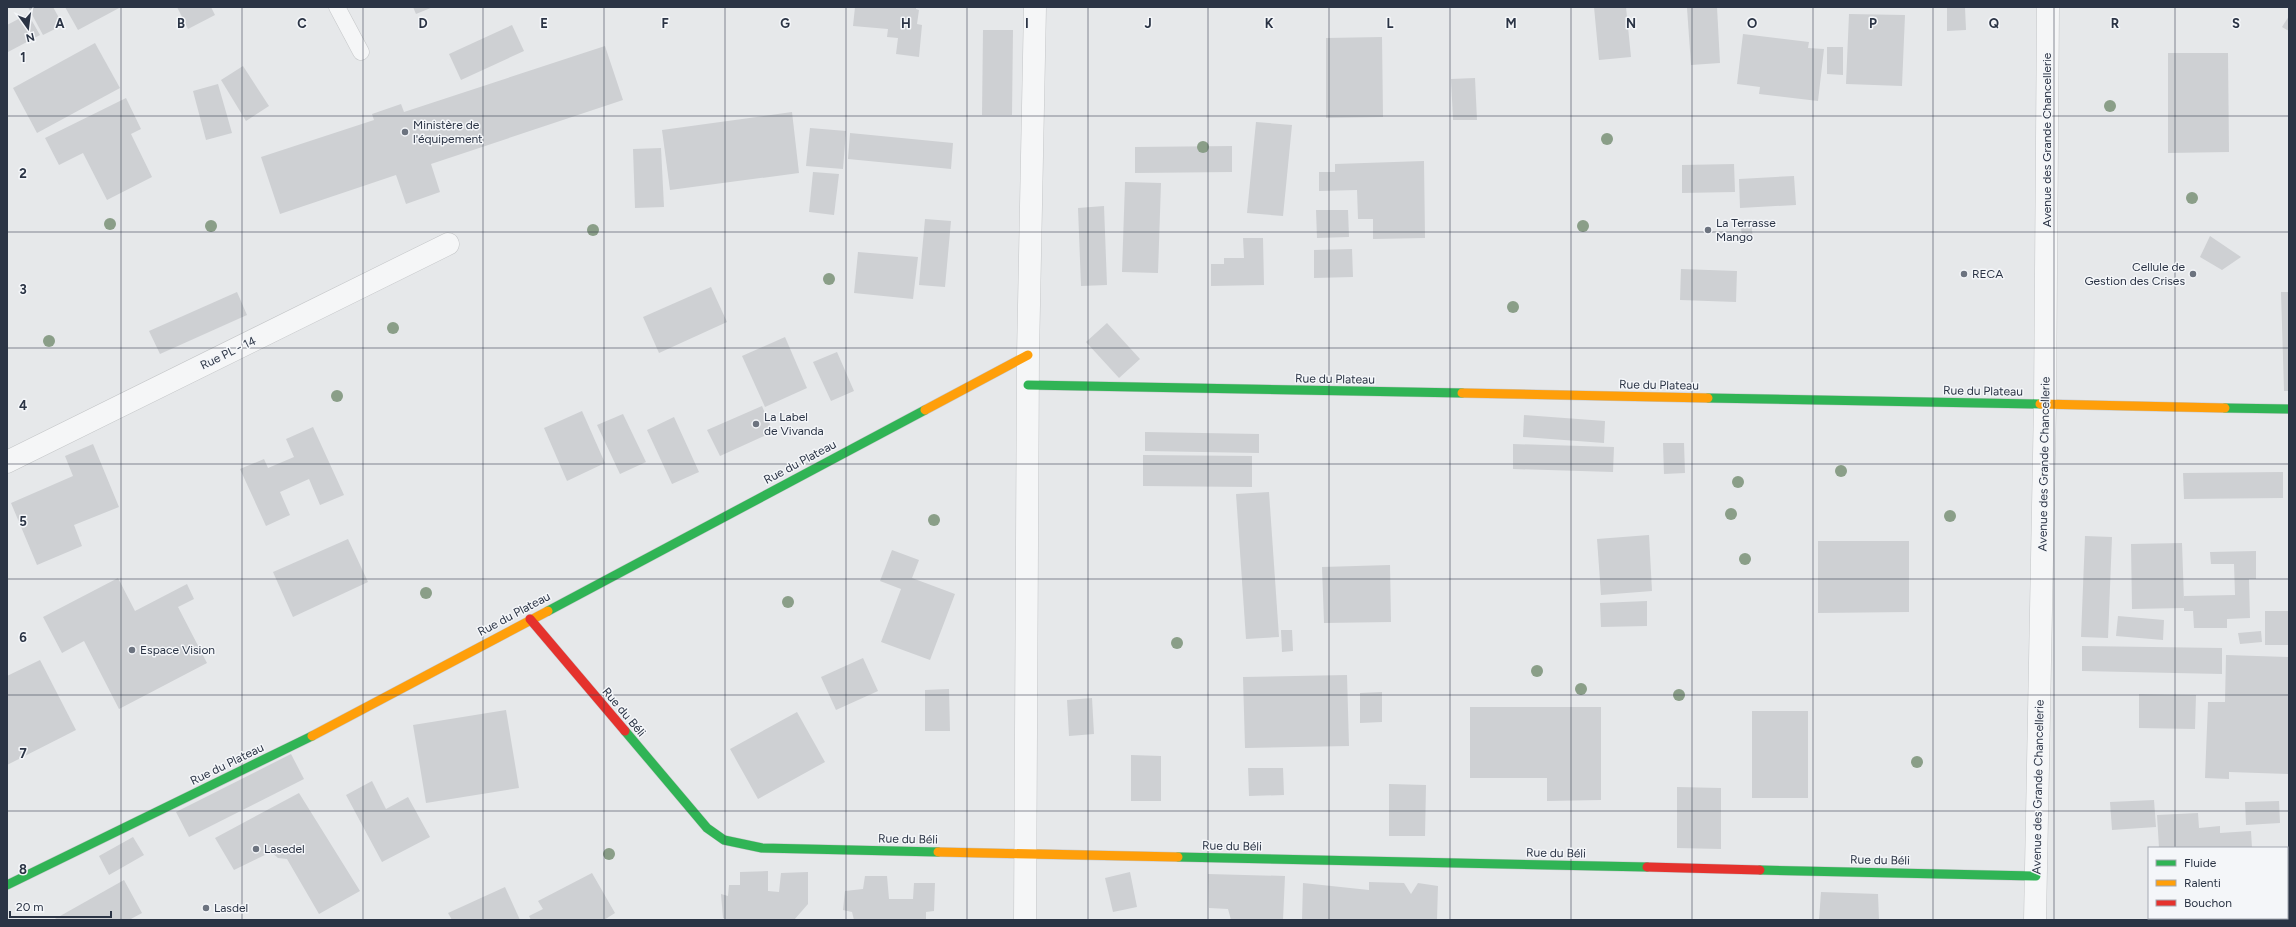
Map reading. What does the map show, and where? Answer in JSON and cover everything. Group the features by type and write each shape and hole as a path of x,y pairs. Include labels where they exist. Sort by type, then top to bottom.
{"street":[{"path":"1025,920 1028,355 1035,7"},
{"name":"Avenue des Grande Chancellerie","path":"2035,920 2045,404 2048,7"},
{"name":"Rue PL - 14","path":"7,462 448,244"},
{"name":"Rue du Plateau","path":"7,885 309,738 1028,355"},
{"name":"Rue du Plateau","path":"1028,385 2289,409"},
{"name":"Rue du Béli","path":"530,619 707,828 724,840 762,848 2036,876"}],"lane":[{"path":"337,7 361,52"}],"building":[{"path":"28,7 53,7 63,25 43,35"},
{"path":"65,7 121,7 78,30"},
{"path":"177,7 211,7 215,15 188,29"},
{"path":"413,7 433,7 416,14"},
{"path":"855,7 916,7 916,9 919,10 917,24 922,25 919,57 896,54 898,38 887,37 888,29 853,26"},
{"path":"1594,7 1626,7 1631,57 1599,60"},
{"path":"1717,7 1720,63 1691,65 1687,8"},
{"path":"1947,7 1965,7 1966,30 1947,31"},
{"path":"28,14 40,35 8,52 7,25"},
{"path":"1849,14 1905,15 1902,86 1846,84"},
{"path":"2289,16 2289,31 2282,27"},
{"path":"512,25 524,51 461,80 449,54"},
{"path":"983,30 1013,30 1012,115 982,115"},
{"path":"1743,34 1809,42 1808,48 1824,49 1818,101 1759,94 1760,87 1737,84"},
{"path":"1382,37 1383,117 1326,118 1326,38"},
{"path":"95,43 120,88 37,133 13,88"},
{"path":"605,46 623,100 431,164 440,192 406,204 396,175 280,214 261,157 374,120 372,114 401,104 404,112"},
{"path":"1827,47 1843,47 1843,75 1827,74"},
{"path":"2168,53 2228,53 2229,152 2168,153"},
{"path":"243,66 269,106 246,121 221,80"},
{"path":"1475,78 1477,120 1453,120 1451,79"},
{"path":"218,84 232,133 206,140 193,91"},
{"path":"126,98 141,129 131,134 152,177 107,200 83,153 59,165 45,138"},
{"path":"792,112 799,173 670,190 662,130"},
{"path":"1256,122 1292,125 1283,216 1247,213"},
{"path":"810,128 846,131 843,169 806,166"},
{"path":"850,133 953,143 951,169 848,159"},
{"path":"1232,146 1232,172 1135,173 1135,147"},
{"path":"661,148 664,207 635,208 633,149"},
{"path":"1424,161 1425,238 1373,239 1373,219 1358,219 1357,190 1319,191 1319,172 1335,172 1335,164"},
{"path":"1734,164 1735,192 1682,193 1682,165"},
{"path":"813,172 839,174 834,215 809,212"},
{"path":"1794,176 1796,205 1740,208 1739,179"},
{"path":"1125,182 1161,183 1158,273 1122,272"},
{"path":"1104,206 1107,285 1081,286 1078,208"},
{"path":"1316,210 1348,210 1349,237 1317,238"},
{"path":"925,219 951,221 945,287 919,285"},
{"path":"1751,221 1753,240 1743,241 1740,223"},
{"path":"2210,236 2241,257 2222,270 2200,257"},
{"path":"1243,238 1263,238 1264,285 1211,286 1211,264 1224,264 1224,258 1244,258"},
{"path":"1352,249 1353,277 1314,278 1314,250"},
{"path":"858,252 918,257 913,299 854,293"},
{"path":"1681,269 1737,271 1736,302 1680,300"},
{"path":"711,287 727,322 659,353 643,317"},
{"path":"237,292 247,315 160,354 149,331"},
{"path":"2281,292 2289,292 2289,391 2284,391"},
{"path":"1107,323 1140,359 1119,378 1086,342"},
{"path":"785,337 807,388 765,407 742,356"},
{"path":"837,352 854,391 831,401 813,362"},
{"path":"762,406 773,432 720,456 707,430"},
{"path":"582,411 605,463 567,481 544,428"},
{"path":"623,414 646,462 620,474 597,425"},
{"path":"1524,415 1605,421 1604,443 1523,437"},
{"path":"674,417 699,472 672,484 647,430"},
{"path":"313,427 344,495 320,505 309,479 280,492 290,515 266,526 240,469 264,459 268,468 294,457 286,439"},
{"path":"1145,432 1259,434 1259,453 1145,451"},
{"path":"1663,443 1684,443 1685,473 1664,474"},
{"path":"93,444 119,507 74,525 82,546 37,565 11,503 73,476 65,456"},
{"path":"1513,444 1614,447 1613,472 1513,469"},
{"path":"1143,455 1252,456 1252,487 1143,486"},
{"path":"2283,472 2283,498 2184,499 2183,473"},
{"path":"1269,492 1279,637 1246,639 1236,494"},
{"path":"1649,535 1652,591 1601,595 1597,539"},
{"path":"2085,536 2112,537 2108,638 2081,637"},
{"path":"348,539 368,582 293,617 273,572"},
{"path":"1818,541 1909,541 1909,612 1818,613"},
{"path":"2182,543 2184,601 2184,596 2235,595 2234,564 2211,564 2210,552 2256,551 2256,579 2249,579 2250,618 2227,619 2227,628 2194,628 2193,611 2184,611 2184,608 2132,609 2131,544"},
{"path":"892,550 919,560 912,578 955,594 930,660 881,642 901,589 880,581"},
{"path":"1390,565 1391,622 1324,623 1322,567"},
{"path":"118,578 135,611 187,584 194,599 178,607 207,663 119,709 84,641 62,653 43,617"},
{"path":"1647,601 1647,626 1601,627 1600,603"},
{"path":"2265,611 2289,611 2289,645 2265,645"},
{"path":"2118,616 2164,620 2163,640 2116,636"},
{"path":"1281,630 1292,630 1293,651 1282,652"},
{"path":"2261,631 2262,642 2240,644 2238,633"},
{"path":"2082,646 2222,648 2222,674 2082,671"},
{"path":"2226,655 2289,657 2289,774 2229,772 2229,779 2205,778 2208,702 2225,702"},
{"path":"863,658 878,691 836,710 821,677"},
{"path":"40,660 76,730 7,765 7,676"},
{"path":"1347,675 1349,746 1245,748 1243,677"},
{"path":"949,689 950,731 925,731 925,690"},
{"path":"1382,692 1382,722 1360,723 1360,693"},
{"path":"2139,694 2196,695 2195,729 2139,728"},
{"path":"1092,698 1094,734 1069,736 1067,700"},
{"path":"1470,707 1601,707 1601,800 1547,801 1547,778 1470,778"},
{"path":"506,710 519,788 426,803 413,725"},
{"path":"1752,711 1808,711 1808,798 1752,798"},
{"path":"797,712 825,762 758,799 730,749"},
{"path":"291,754 304,779 189,837 176,812"},
{"path":"1131,755 1161,756 1161,801 1131,801"},
{"path":"1248,768 1283,768 1284,795 1249,796"},
{"path":"372,781 386,809 408,797 430,837 382,862 346,795"},
{"path":"1389,784 1426,785 1425,836 1389,836"},
{"path":"1677,787 1721,788 1721,849 1677,848"},
{"path":"299,793 360,891 319,914 287,859 278,858 271,852 234,870 215,838"},
{"path":"2154,800 2156,827 2112,830 2110,802"},
{"path":"2279,801 2280,823 2246,825 2245,802"},
{"path":"2198,813 2199,828 2220,826 2220,833 2251,831 2252,847 2159,847 2157,815"},
{"path":"133,837 144,855 109,875 99,856"},
{"path":"768,871 768,891 779,892 781,873 808,872 808,904 794,920 727,920 723,918 721,894 728,896 729,885 740,885 740,872"},
{"path":"1130,872 1137,907 1113,912 1105,878"},
{"path":"592,873 615,913 604,920 531,920 529,916 543,909 538,901"},
{"path":"1208,874 1285,876 1283,920 1231,920 1228,909 1209,908"},
{"path":"865,876 887,876 889,899 913,899 914,883 935,883 934,911 926,912 926,920 854,920 852,912 843,910 845,891 863,889"},
{"path":"124,880 142,913 129,920 53,920"},
{"path":"1369,882 1404,883 1411,894 1418,883 1438,886 1437,920 1302,920 1303,883 1369,890"},
{"path":"505,887 520,920 452,920 448,913"},
{"path":"1821,892 1878,894 1879,920 1819,920"},
{"path":"2163,919 2224,919 2224,920"}],"traffic: fast":[{"path":"1028,385 1462,393"},
{"path":"1708,398 2040,404"},
{"path":"2225,408 2289,409"},
{"path":"548,611 925,410"},
{"path":"625,731 707,828 724,840 762,848 938,852"},
{"path":"7,885 312,736"},
{"path":"1178,857 1647,867"},
{"path":"1760,870 2036,876"}],"traffic: slow":[{"path":"925,410 1028,355"},
{"path":"1462,393 1708,398"},
{"path":"2040,404 2225,408"},
{"path":"312,736 548,611"},
{"path":"938,852 1178,857"}],"traffic: jam":[{"path":"530,619 625,731"},
{"path":"1647,867 1760,870"}],"place":[{"name":"Ministère de l'équipement","path":"405,132"},
{"name":"La Terrasse Mango","path":"1708,230"},
{"name":"RECA","path":"1964,274"},
{"name":"Cellule de Gestion des Crises","path":"2193,274"},
{"name":"La Label de Vivanda","path":"756,424"},
{"name":"Espace Vision","path":"132,650"},
{"name":"Lasedel","path":"256,849"},
{"name":"Lasdel","path":"206,908"}]}
